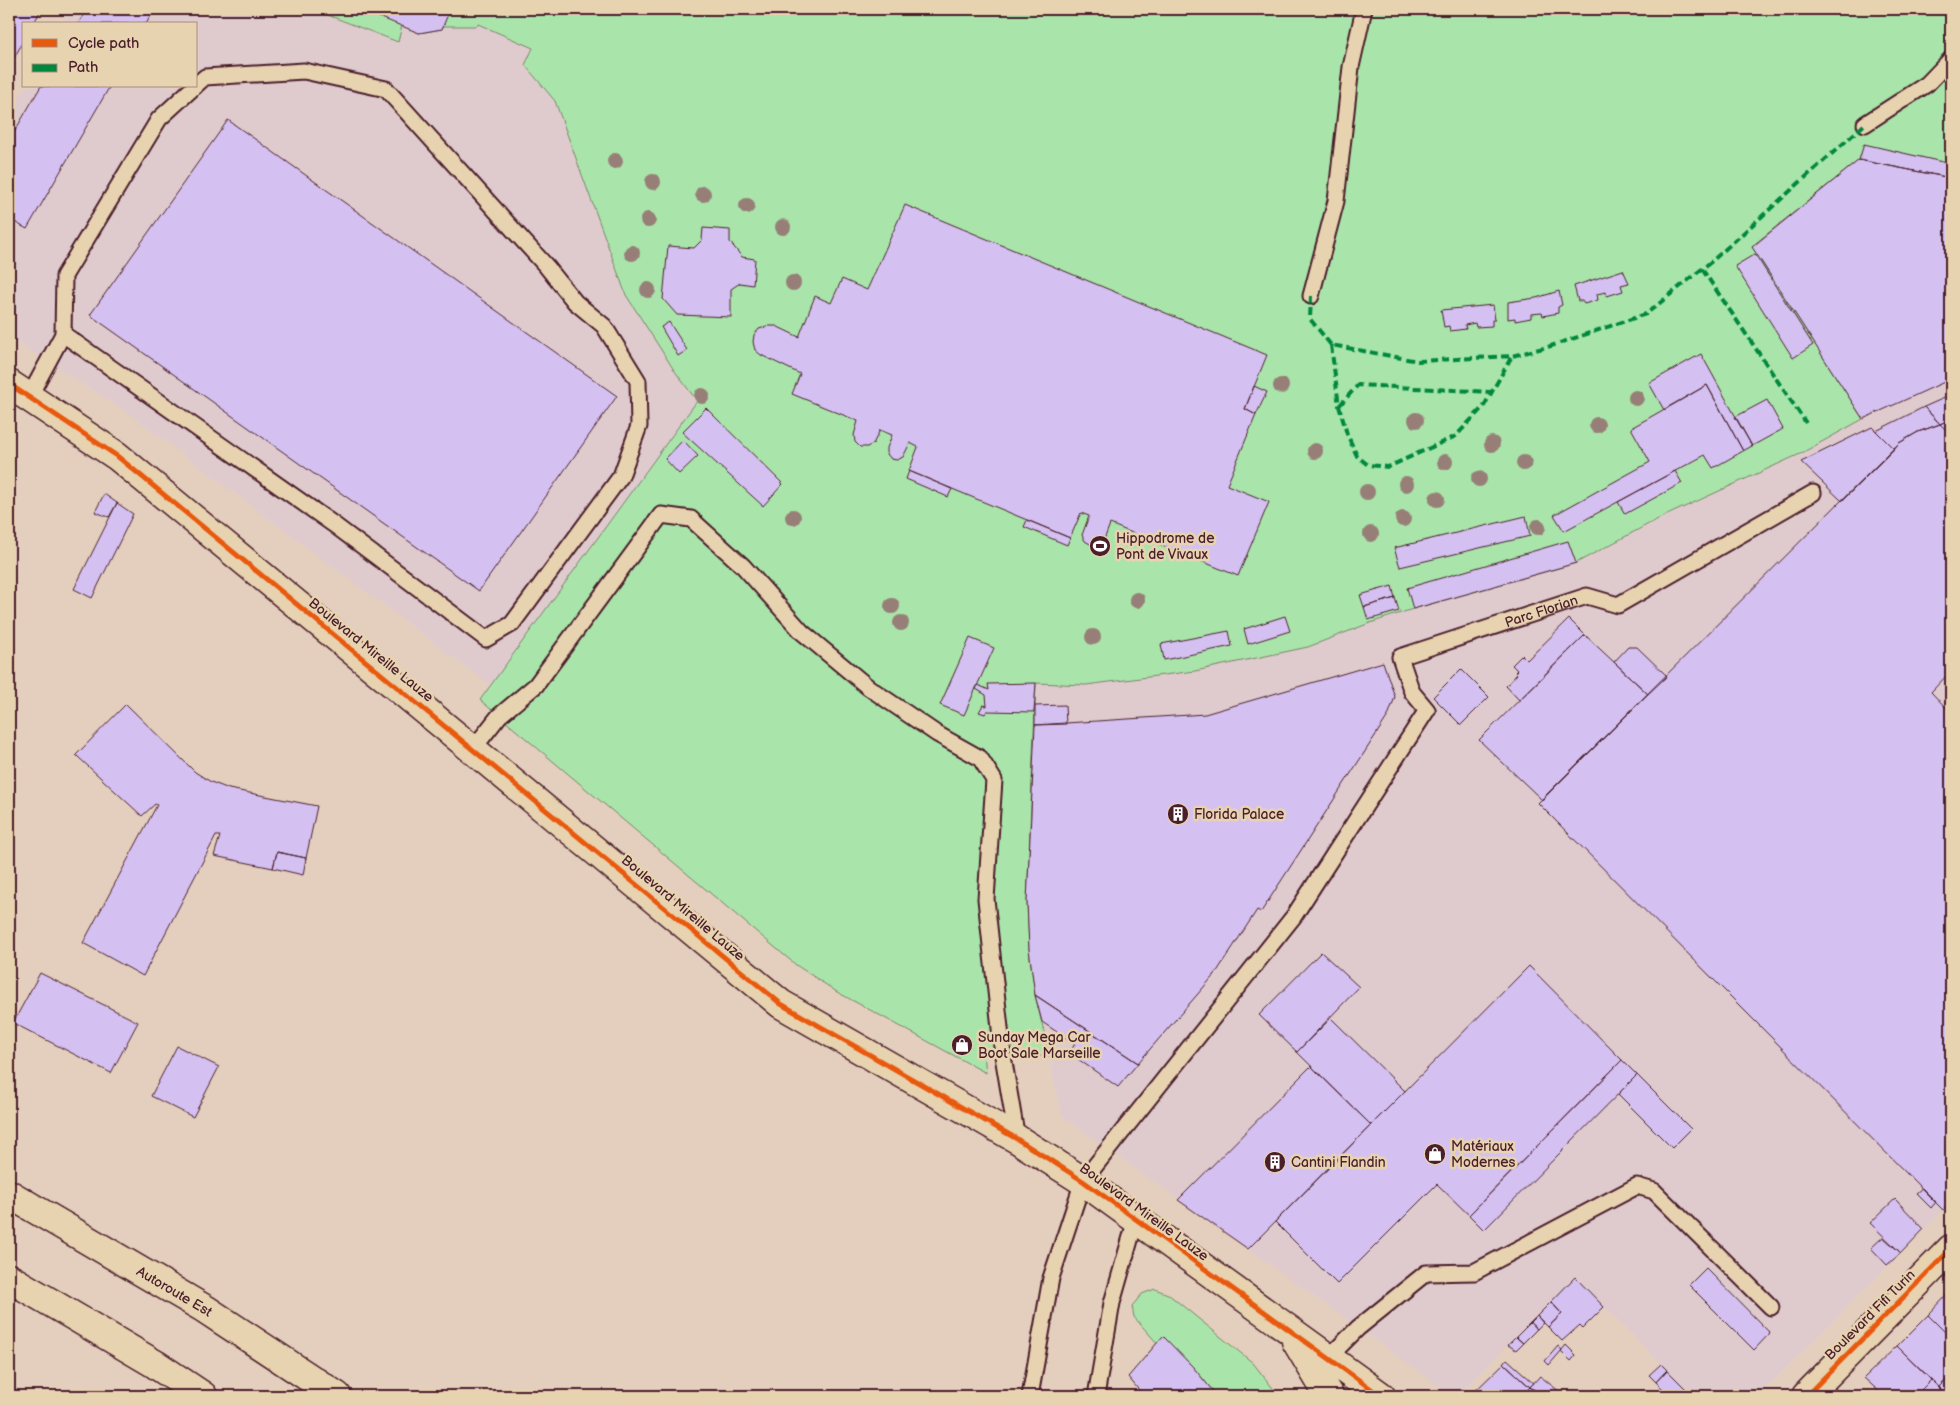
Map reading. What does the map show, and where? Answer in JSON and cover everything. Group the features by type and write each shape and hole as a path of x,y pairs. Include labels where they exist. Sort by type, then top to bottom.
{"main road":[{"name":"Boulevard Mireille Lauze","path":"19,390 117,456 781,1004 1017,1139 1083,1181 1381,1396"},
{"name":"Autoroute Est","path":"9,1194 205,1309 337,1396"},
{"name":"Boulevard Fifi Turin","path":"1806,1396 1951,1249"},
{"path":"9,1278 155,1364 203,1396"},
{"path":"1290,1331 1329,1396"}],"lane":[{"path":"1311,296 1336,201 1351,67 1364,9"},
{"path":"1865,124 1927,84 1951,59"},
{"path":"63,334 334,524 486,638 512,624 621,476 639,426 638,381 604,326 575,302 547,267 386,89 304,71 205,77 198,83"},
{"path":"19,390 63,334 64,276 159,119 193,88"},
{"name":"Parc Florian","path":"1083,1181 1294,916 1427,710 1412,692 1400,657 1587,596 1618,605 1812,493"},
{"path":"473,749 499,716 536,684 661,515 691,519 743,566 802,632 868,687 937,734 980,758 994,780 986,899 1002,1056 1017,1139"},
{"path":"1030,1396 1051,1278 1083,1181"},
{"path":"1328,1358 1358,1328 1426,1273 1474,1272 1638,1186 1654,1191 1771,1307"},
{"path":"1096,1396 1112,1303 1136,1219"}],"shaded area":[{"path":"71,9 312,9 397,42 402,25 477,26 478,24 533,48 525,65 555,101 626,295 697,401 491,686 131,415 9,337 9,116 25,88 198,88 198,22 63,22"},
{"path":"1859,160 1951,179 1951,1203 1758,1396 1693,1396 1575,1278 1457,1396 1454,1396 1062,1116 1035,995 1029,949 1027,902 1036,683 1086,685 1195,671 1370,623 1576,563 1656,520 1863,419 1752,247"}],"green space":[{"name":"Hippodrome de Pont de Vivaux","path":"312,9 1951,9 1951,179 1859,160 1752,246 1863,419 1800,454 1656,520 1576,563 1413,609 1308,647 1195,671 1086,685 1036,683 1027,902 1029,949 1035,995 1050,1056 984,1054 986,1073 837,992 796,965 480,700 697,401 674,370 626,295 555,101 525,65 533,48 478,24 477,26 443,26 442,29 419,33 402,25 398,42"},
{"path":"1155,1289 1168,1294 1253,1363 1279,1396 1217,1396 1193,1367 1163,1337 1157,1343 1134,1317 1132,1306 1142,1294"}],"building":[{"path":"9,9 42,9 34,22 22,22 22,44 9,67"},
{"path":"87,9 155,9 147,22 79,22"},
{"path":"359,9 450,9 442,29 419,33"},
{"path":"40,88 109,88 27,229 9,219 9,141"},
{"path":"228,120 617,396 479,591 90,315"},
{"path":"1864,144 1951,164 1951,178 1859,160"},
{"path":"1859,160 1951,178 1951,379 1863,419 1752,247"},
{"path":"905,205 1267,355 1245,409 1256,415 1227,485 1269,502 1238,576 1110,524 1104,540 1098,544 1090,544 1085,541 1082,535 1089,516 1081,513 1070,538 909,471 918,447 910,443 903,457 897,460 891,459 887,454 887,448 892,435 880,430 873,444 867,447 860,447 855,442 854,435 858,421 792,394 800,374 761,355 755,350 754,335 759,329 776,326 799,337 815,296 831,303 842,279 867,290"},
{"path":"703,228 730,230 730,242 742,257 755,259 753,285 740,283 731,289 731,317 677,315 663,299 668,246 694,248 702,240"},
{"path":"1755,254 1813,345 1793,358 1735,266"},
{"path":"1623,270 1629,283 1621,285 1623,291 1607,296 1606,292 1597,294 1598,300 1584,304 1582,301 1578,301 1574,286"},
{"path":"1559,291 1562,305 1558,307 1558,313 1543,316 1542,313 1531,314 1531,318 1515,321 1515,318 1508,319 1508,302 1536,298"},
{"path":"1493,305 1495,320 1492,320 1492,326 1476,327 1475,323 1465,325 1466,329 1450,331 1449,326 1444,327 1441,310"},
{"path":"669,322 687,350 678,356 661,327"},
{"path":"1701,354 1752,446 1743,451 1707,385 1664,410 1649,383"},
{"path":"1707,385 1743,451 1713,468 1705,455 1564,531 1554,515 1650,462 1631,428"},
{"path":"1254,386 1267,392 1256,415 1245,409"},
{"path":"1951,395 1951,419 1940,424 1924,407"},
{"path":"1767,400 1783,429 1752,446 1735,417"},
{"path":"1924,407 1940,424 1918,432 1899,443 1894,449 1876,431"},
{"path":"706,408 783,484 763,506 682,432"},
{"path":"1951,419 1951,435 1940,424"},
{"path":"1940,424 1951,435 1951,671 1931,692 1951,713 1951,1202 1943,1210 1538,803 1899,443 1918,432"},
{"path":"1872,427 1894,449 1842,501 1801,462"},
{"path":"683,440 698,456 679,474 665,459"},
{"path":"909,471 952,489 948,497 906,479"},
{"path":"1675,471 1682,483 1625,514 1618,502"},
{"path":"104,494 117,503 109,517 95,512"},
{"path":"117,503 133,514 92,598 74,589"},
{"path":"1526,516 1530,536 1400,567 1394,548"},
{"path":"1027,520 1070,538 1067,545 1024,527"},
{"path":"1568,541 1576,563 1413,609 1407,588"},
{"path":"1392,586 1395,598 1364,607 1360,595"},
{"path":"1395,598 1399,611 1368,620 1364,607"},
{"path":"1285,616 1290,631 1248,644 1244,629"},
{"path":"1569,619 1585,635 1519,700 1506,686 1517,674 1515,672 1517,670 1512,665 1522,655 1527,660"},
{"path":"1229,631 1232,646 1164,660 1161,644"},
{"path":"1585,635 1648,694 1542,800 1479,740"},
{"path":"970,638 994,648 964,715 940,705"},
{"path":"1628,647 1637,647 1667,676 1648,694 1614,662"},
{"name":"Florida Palace","path":"1383,662 1395,697 1388,716 1261,912 1257,910 1216,973 1138,1063 1035,995 1029,949 1027,902 1035,725 1205,714"},
{"path":"1461,669 1489,697 1461,725 1433,697"},
{"path":"1036,683 1034,712 987,711 985,714 979,712 983,705 987,706 986,695 976,689 978,685 989,690 988,684"},
{"path":"126,704 195,772 211,782 229,789 317,806 306,858 277,852 273,868 214,856 220,836 216,836 143,976 83,943 157,805 155,804 142,816 76,755"},
{"path":"1065,705 1066,724 1035,725 1035,706"},
{"path":"277,852 306,858 303,875 273,868"},
{"path":"1321,952 1359,987 1297,1052 1259,1015"},
{"name":"Matériaux Modernes","path":"1529,966 1622,1060 1469,1215 1437,1184 1337,1284 1275,1222"},
{"path":"40,973 138,1022 111,1073 13,1023"},
{"path":"1035,995 1138,1063 1118,1087 1069,1053 1075,1044 1042,1022"},
{"path":"1331,1018 1405,1091 1371,1125 1297,1052"},
{"path":"177,1046 219,1067 193,1117 151,1096"},
{"path":"1622,1060 1637,1075 1484,1230 1469,1215"},
{"name":"Cantini Flandin","path":"1311,1066 1371,1125 1248,1249 1178,1200"},
{"path":"1637,1075 1691,1129 1672,1148 1618,1094"},
{"path":"1922,1188 1936,1202 1931,1208 1916,1193"},
{"path":"1895,1199 1924,1229 1901,1253 1870,1223"},
{"path":"1883,1237 1901,1253 1887,1265 1871,1248"},
{"path":"1706,1268 1770,1333 1754,1350 1689,1285"},
{"path":"1575,1277 1604,1307 1583,1328 1580,1325 1562,1341 1548,1327 1562,1314 1551,1302"},
{"path":"1951,1291 1951,1338 1928,1315"},
{"path":"1551,1302 1562,1314 1548,1327 1537,1316"},
{"path":"1928,1315 1951,1338 1951,1375 1939,1387 1897,1346"},
{"path":"1537,1316 1543,1323 1537,1329 1530,1323"},
{"path":"1530,1323 1537,1329 1523,1343 1516,1337"},
{"path":"1163,1336 1193,1367 1217,1396 1144,1396 1128,1377"},
{"path":"1516,1337 1523,1343 1516,1350 1508,1345"},
{"path":"1566,1345 1576,1355 1571,1361 1561,1351"},
{"path":"1558,1346 1562,1350 1549,1365 1545,1361"},
{"path":"1897,1346 1931,1380 1915,1396 1884,1396 1864,1378"},
{"path":"1507,1359 1534,1383 1530,1387 1504,1363"},
{"path":"1504,1363 1530,1387 1521,1396 1470,1396"},
{"path":"1661,1364 1667,1370 1656,1382 1649,1375"},
{"path":"1667,1370 1693,1396 1670,1396 1656,1382"},
{"path":"1951,1375 1951,1396 1948,1396 1939,1387"},
{"path":"1540,1376 1565,1396 1543,1396 1530,1387"},
{"path":"1931,1380 1944,1393 1940,1396 1915,1396"},
{"path":"1530,1387 1543,1396 1521,1396"},
{"path":"1462,1390 1470,1396 1457,1396"}],"marked path":[{"path":"1311,296 1310,319 1331,345 1418,361 1512,356 1551,346 1646,314 1712,261 1865,124"},
{"path":"1702,269 1806,423"},
{"path":"1331,345 1339,406 1347,434 1357,456 1368,465 1388,467 1456,436 1484,406 1512,356"},
{"path":"1339,406 1358,385 1492,392"}],"cycle path":[{"path":"9,384 117,456 781,1004 1017,1139 1083,1181 1381,1396"},
{"path":"1806,1396 1951,1249"}],"place":[{"name":"Hippodrome de Pont de Vivaux","path":"1100,546"},
{"name":"Florida Palace","path":"1178,814"},
{"name":"Sunday Mega Car Boot Sale Marseille","path":"962,1045"},
{"name":"Matériaux Modernes","path":"1435,1154"},
{"name":"Cantini Flandin","path":"1275,1162"}]}
